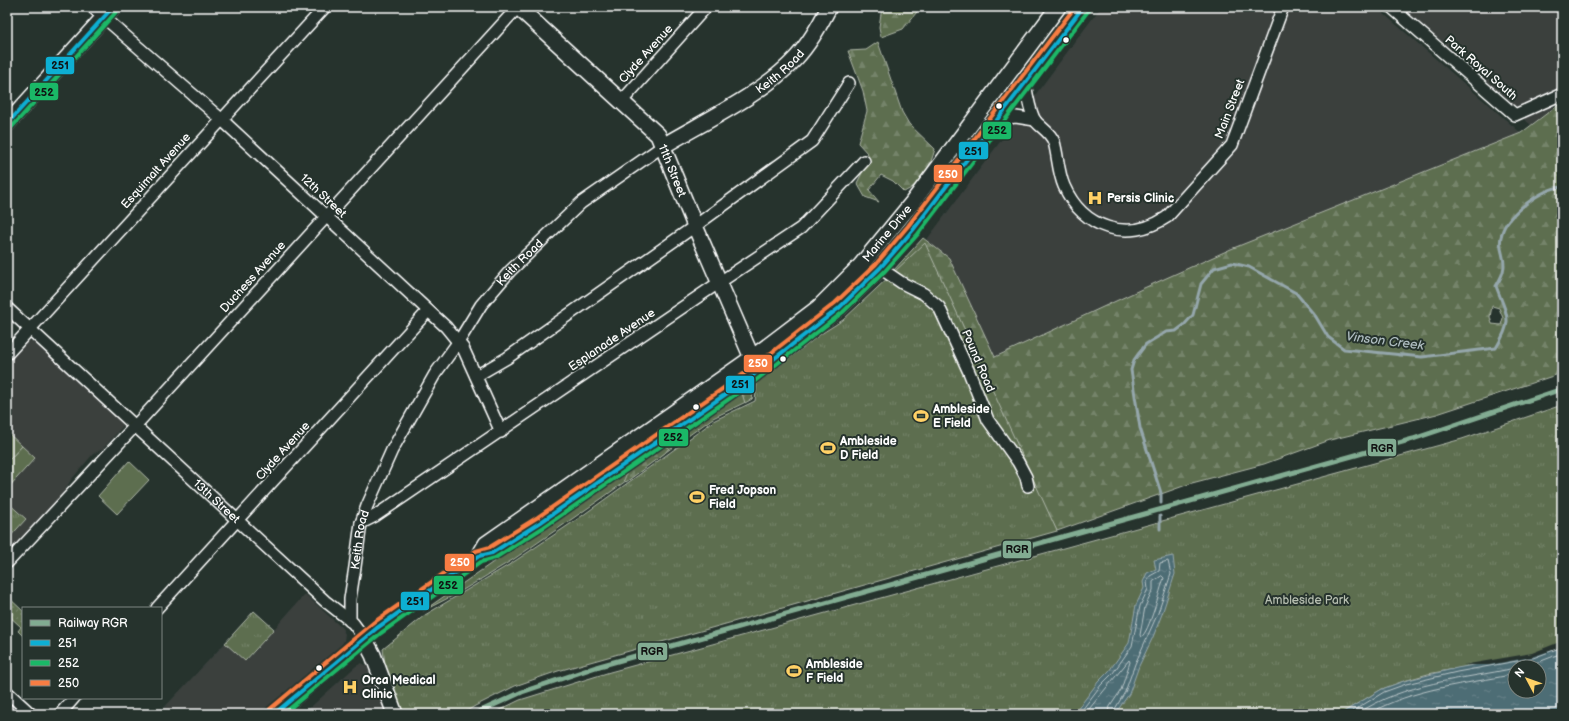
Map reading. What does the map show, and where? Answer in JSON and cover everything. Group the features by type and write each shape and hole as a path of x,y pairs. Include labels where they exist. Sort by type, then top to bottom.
{"main road":[{"name":"11th Street","path":"518,7 658,135 695,226 752,358"},
{"name":"Keith Road","path":"663,146 764,86 780,74 796,58 806,45 829,7"},
{"name":"Marine Drive","path":"479,556 486,544 752,358 818,308 875,248 912,203 1058,7"},
{"name":"Marine Drive","path":"274,714 344,657 364,638 479,556 492,553 541,522 752,376 840,308 880,268 913,230 1083,7"},
{"path":"7,124 108,12"},
{"path":"875,248 880,268"},
{"name":"13th Street","path":"364,638 373,655 395,714"}],"street":[{"name":"12th Street","path":"92,7 108,12 459,341 501,432"},
{"name":"Esquimalt Avenue","path":"7,354 325,7"},
{"name":"Duchess Avenue","path":"7,563 135,426 518,7"},
{"name":"Clyde Avenue","path":"622,101 706,7"},
{"name":"Main Street","path":"1025,83 1035,120 1053,140 1064,185 1078,210 1099,224 1120,230 1134,230 1154,225 1168,216 1185,200 1232,145 1283,7"},
{"name":"Park Royal South","path":"1391,7 1515,115 1562,94"},
{"path":"476,376 507,358 695,226 812,141 849,83"},
{"path":"999,119 1016,117 1035,120"},
{"name":"Keith Road","path":"350,621 350,599 361,523 374,486 434,374 459,341 481,304 510,272 564,219 600,188 663,146"},
{"name":"Esplanade Avenue","path":"361,523 375,516 501,432 719,282 801,228 864,161"},
{"name":"Pound Road","path":"880,268 902,283 924,294 939,307 969,372 988,420 1018,462 1026,477 1028,486"},
{"name":"13th Street","path":"7,308 325,602 350,621 364,638"},
{"name":"Clyde Avenue","path":"158,607 428,311"},
{"path":"7,692 30,714"},
{"path":"60,714 73,699"}],"shaded area":[{"path":"1101,7 1376,7 1521,133 986,366 925,242"},
{"path":"1398,7 1562,7 1562,96 1550,111 1531,125"},
{"path":"27,341 32,341 41,345 122,420 123,426 103,449 93,454 71,480 62,495 7,553 7,362"},
{"path":"305,594 342,628 345,634 342,644 315,669 258,714 158,714 225,643 246,661"},
{"path":"362,663 367,666 386,714 303,714 356,666"},
{"path":"7,703 19,714 7,714"}],"green space":[{"path":"882,7 921,7 903,29 881,37 879,27"},
{"path":"878,42 902,112 909,124 935,149 931,162 920,180 904,192 893,181 881,175 869,190 879,202 865,197 857,183 866,165 868,154 858,143 867,111 863,91 848,51 866,50"},
{"path":"1562,102 1562,373 1437,414 1330,440 1264,464 1192,483 1057,531 1016,453 893,271 923,238 949,258 995,357 1231,249 1521,133","holes":["1492,306 1499,308 1503,318 1501,325 1492,324 1490,317"]},
{"path":"925,243 1057,531 558,671 515,686 462,714 403,714 386,672 383,649 425,615 512,563 579,518 715,420 755,401 757,383 821,334 843,320"},
{"path":"752,382 754,385 752,399 713,418 601,499 514,559 458,593 423,611"},
{"path":"752,382 754,385 752,399 745,403 741,390"},
{"name":"Ambleside Park","path":"1562,405 1562,643 1533,654 1428,674 1404,681 1382,689 1340,714 491,714 520,700 610,672 1462,439"},
{"path":"7,432 22,446 7,462"},
{"path":"22,446 35,458 7,489 7,462"},
{"path":"665,446 669,448 665,453 626,482 624,480 628,469 633,464"},
{"path":"129,461 149,480 117,514 98,496"},
{"path":"7,502 26,519 7,540"},
{"path":"7,596 22,610 22,635 18,631 21,627 7,614"},
{"path":"254,611 274,629 245,661 225,643"}],"water":[{"path":"1173,556 1175,574 1162,614 1139,666 1129,694 1115,714 1074,714 1098,682 1109,671 1129,643 1136,605 1144,588 1143,582 1147,573 1156,569 1154,560"},
{"path":"1562,643 1562,714 1340,714 1382,689 1404,681 1457,668 1533,654"}],"pier":[{"path":"1562,641 1562,647 1531,657 1507,659 1507,662 1489,665 1463,665 1532,653"}],"waterway":[{"name":"Vinson Creek","path":"1161,503 1161,493 1140,428 1131,370 1134,360 1146,344 1166,332 1176,331 1193,315 1201,284 1214,268 1232,263 1249,267 1296,293 1316,317 1328,337 1344,349 1422,357 1496,348 1502,338 1507,324 1506,311 1496,286 1504,269 1500,240 1502,233 1511,218 1527,203 1545,192 1554,188 1562,187"},
{"name":"Vinson Creek","path":"1160,516 1160,529"}],"rail line":[{"name":"RGR","path":"474,714 522,692 596,667 1413,439 1562,389"}],"transit line":[{"name":"251","path":"7,124 113,7"},
{"name":"250","path":"270,709 373,623 476,551 490,547 538,517 748,371 835,303 876,264 908,226 1075,7"},
{"name":"251","path":"274,714 377,628 479,556 492,553 541,522 752,376 839,308 880,268 913,230 1083,7"},
{"name":"252","path":"11,128 117,11"},
{"name":"252","path":"283,714 381,633 481,562 495,558 544,527 755,381 843,312 884,272 918,234 1088,11"}],"place":[{"name":"Persis Clinic","path":"1095,198"},
{"name":"Ambleside E Field","path":"921,416"},
{"name":"Ambleside D Field","path":"828,448"},
{"name":"Fred Jopson Field","path":"697,497"},
{"name":"Ambleside F Field","path":"794,671"},
{"name":"Orca Medical Clinic","path":"350,687"}]}
